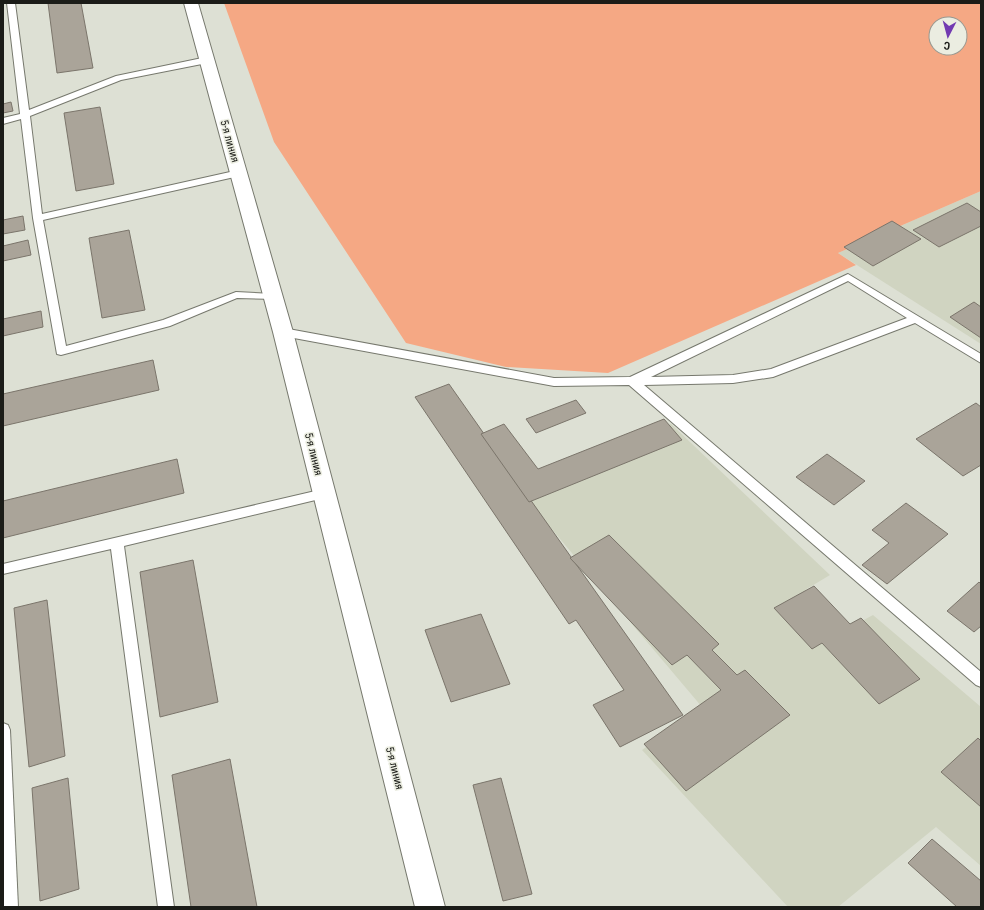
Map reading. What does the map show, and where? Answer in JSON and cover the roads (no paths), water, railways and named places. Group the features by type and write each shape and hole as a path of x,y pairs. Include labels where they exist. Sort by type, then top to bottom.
{"street":[{"name":"5-я линия","path":"191,3 283,332 430,907"}],"lane":[{"path":"11,3 38,218 61,351 166,323 236,295 273,297"},
{"path":"3,121 25,115 119,78 207,60"},
{"path":"38,218 239,173"},
{"path":"632,381 848,276 981,359"},
{"path":"283,332 554,382 733,379 773,373 915,318"},
{"path":"632,381 981,681"},
{"path":"3,569 324,494"},
{"path":"117,542 166,907"},
{"path":"3,730 10,907"}]}
